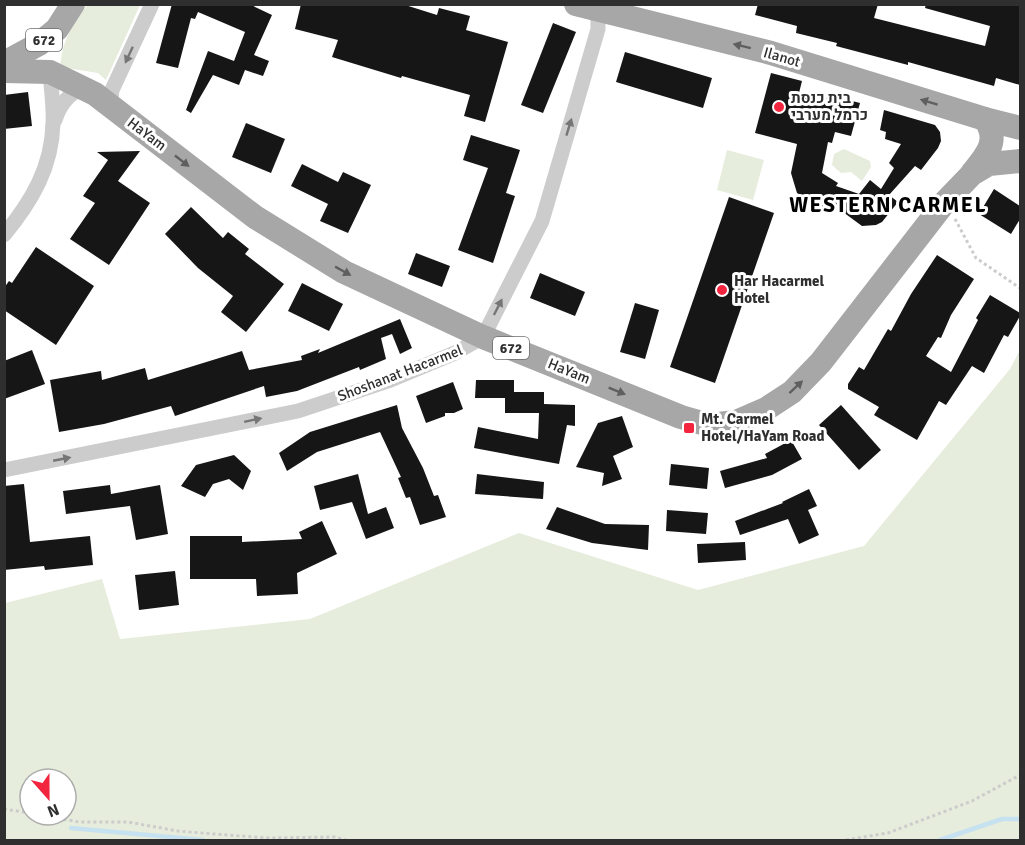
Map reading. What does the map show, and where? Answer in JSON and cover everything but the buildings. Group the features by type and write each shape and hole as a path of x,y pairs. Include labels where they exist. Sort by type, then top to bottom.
{"main road":[{"name":"672","path":"4,63 39,44 57,29 73,4"},
{"name":"Ilanot","path":"583,6 771,54 985,119"},
{"path":"50,72 52,47 57,29"},
{"name":"HaYam","path":"4,72 50,72 95,94 255,217 344,273 483,337 681,417 710,425 736,422 766,409 792,392 821,362 945,202 972,174 989,164 1020,161"},
{"path":"985,119 1020,128"},
{"path":"972,174 992,145 991,131 985,119"}],"street":[{"path":"110,106 112,90 152,4"},
{"path":"483,337 542,221 598,29 597,18 583,6"},
{"path":"4,235 29,202 44,175 54,123 50,72"},
{"path":"54,123 63,101 83,87"},
{"name":"Shoshanat Hacarmel","path":"4,470 298,411 388,381 455,353 483,337"}],"path":[{"path":"945,202 976,258 1020,288"},
{"path":"846,840 888,833 972,801 1020,775"},
{"path":"78,822 128,822 178,831 268,838 335,837 346,840"}],"green space":[{"path":"87,5 140,5 106,80 98,73 60,67 63,49 69,34"},
{"path":"844,149 870,161 871,167 862,181 851,172 841,173 832,165 834,154"},
{"path":"727,150 764,160 753,200 717,190"},
{"path":"1020,350 1020,840 5,840 5,603 102,579 120,639 310,619 519,533 698,590 864,546 1010,369"}],"waterway":[{"path":"940,840 1002,819 1020,819"},
{"path":"71,828 203,840"}],"place":[{"name":"בית כנסת כרמל מערבי","path":"779,107"},
{"name":"Har Hacarmel Hotel","path":"722,290"},
{"name":"Mt. Carmel Hotel/HaYam Road","path":"689,428"}],"district":[{"name":"WESTERN CARMEL","path":"888,205"}]}
